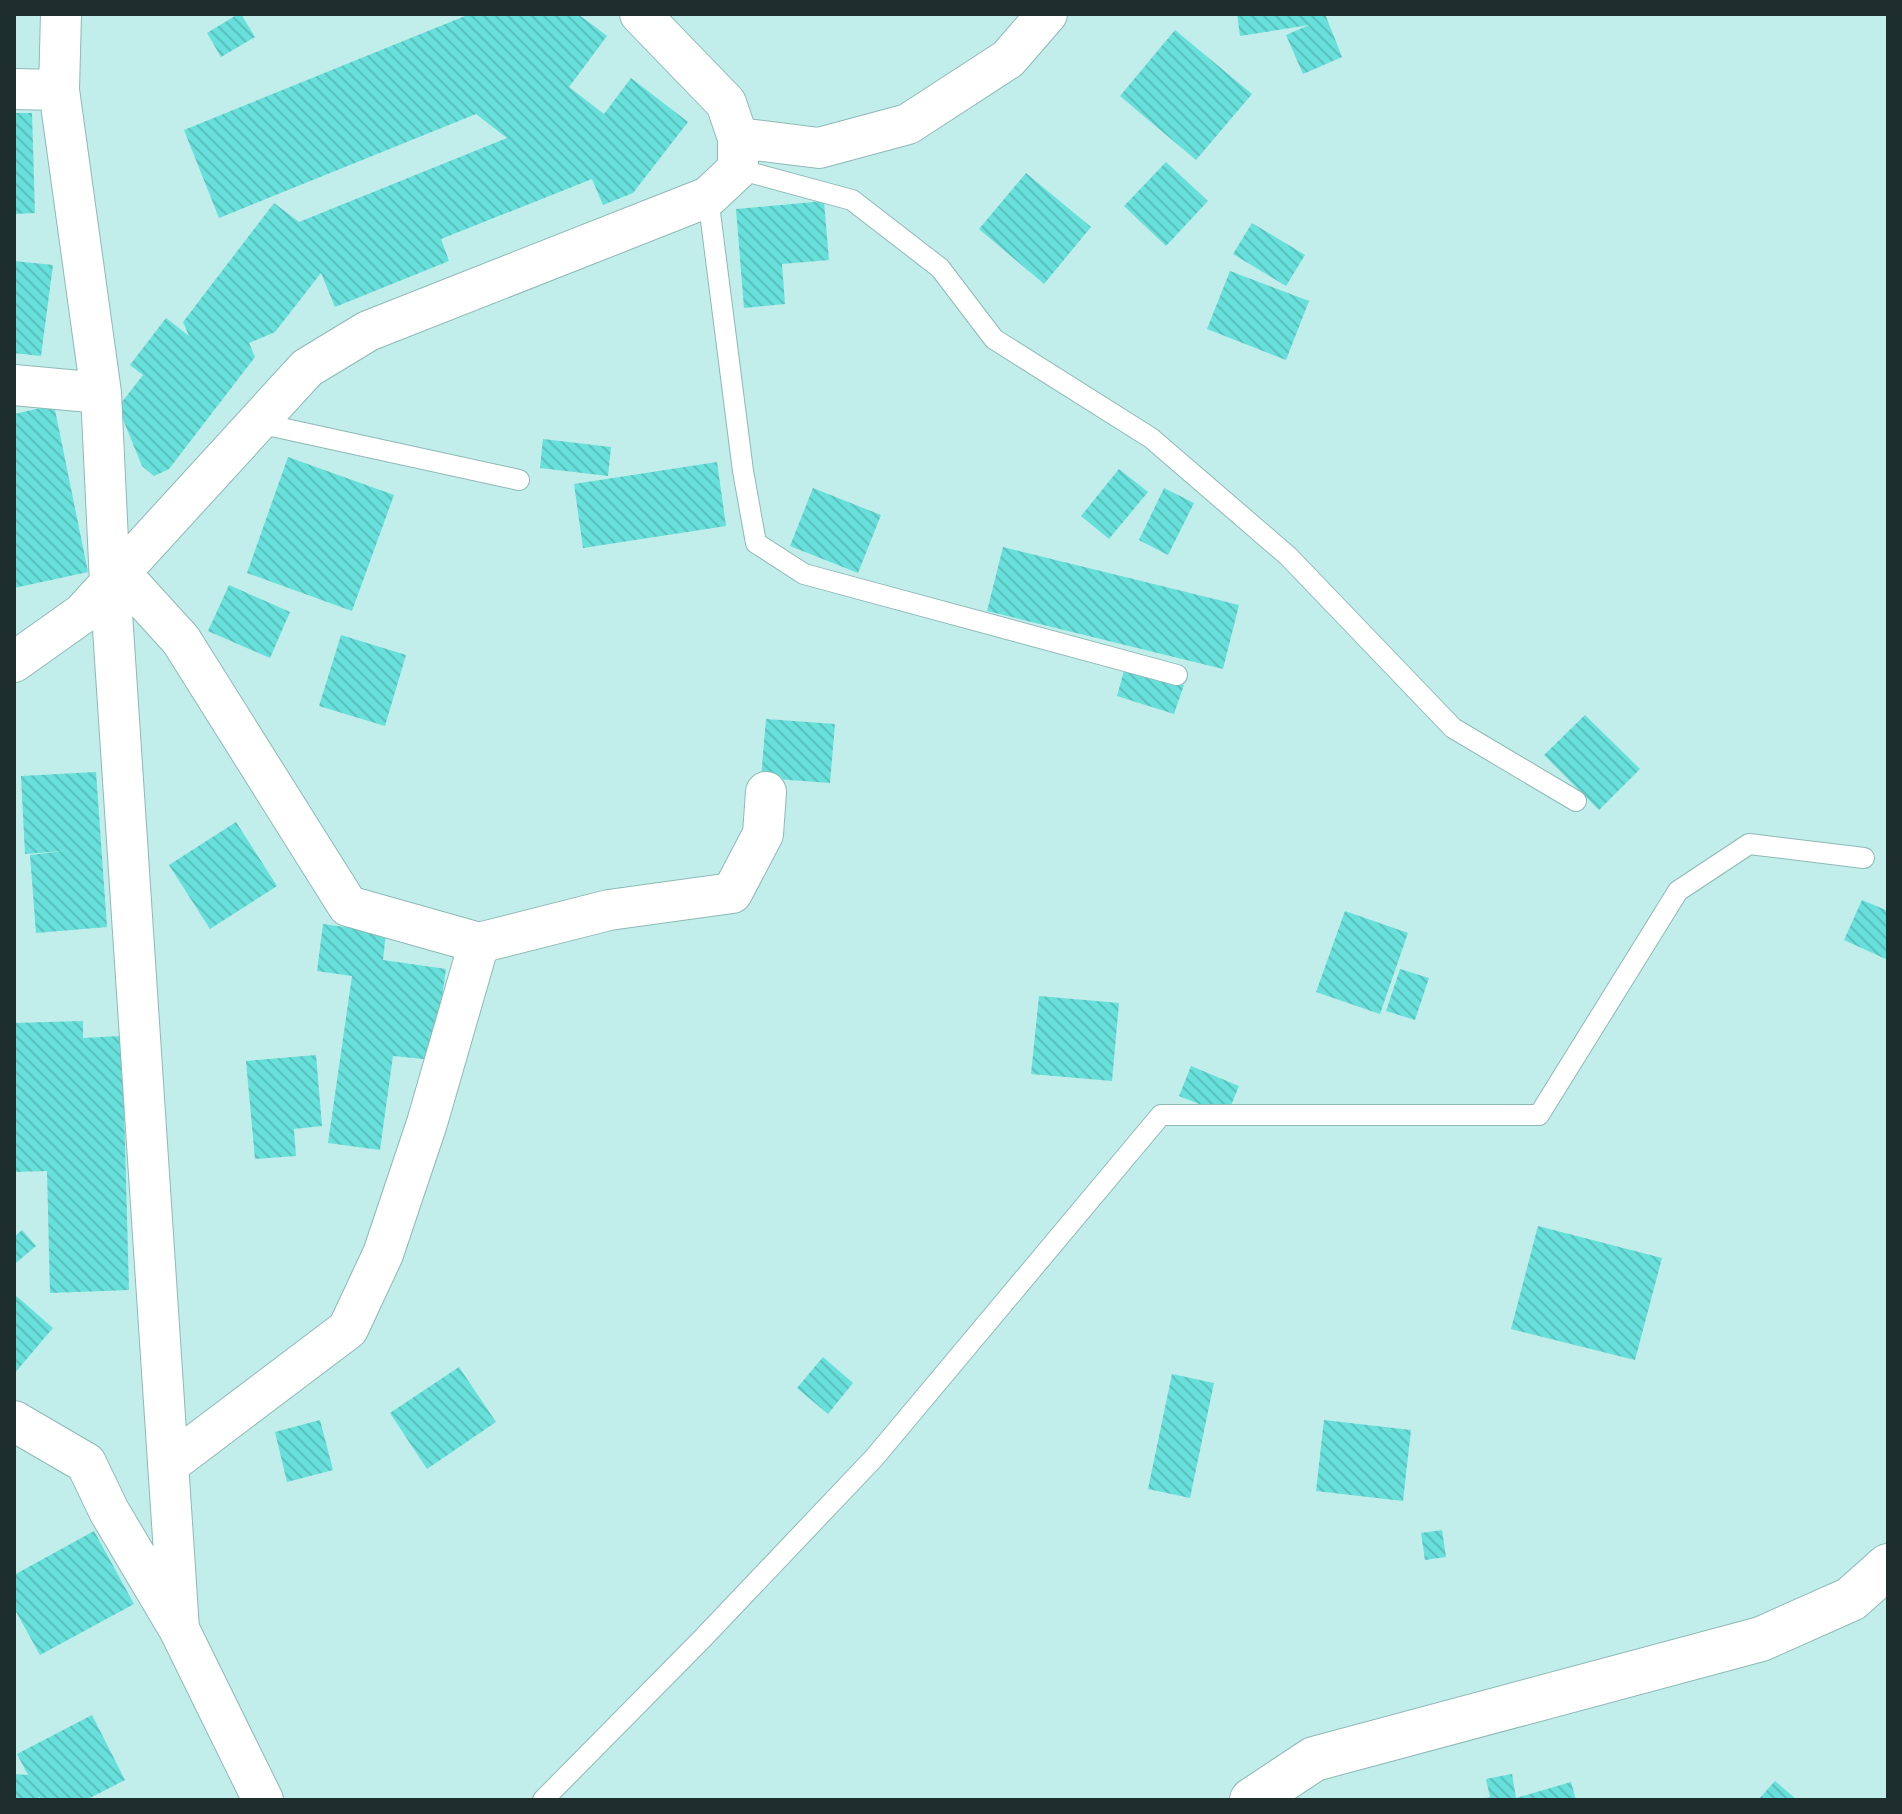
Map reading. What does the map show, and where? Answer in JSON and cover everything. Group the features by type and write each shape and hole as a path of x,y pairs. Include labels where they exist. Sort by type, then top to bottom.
{"main road":[{"path":"1252,1800 1314,1759 1761,1639 1851,1599 1888,1566"}],"street":[{"path":"61,14 59,90 101,393 115,578 179,1629"},
{"path":"14,662 83,613 307,368 368,331 708,197 738,153 726,103 640,14"},
{"path":"738,153 819,148 908,124 1008,59 1047,14"},
{"path":"14,89 59,90"},
{"path":"14,385 101,393"},
{"path":"115,578 181,640 348,906 479,943 609,910 732,893 763,834 766,792"},
{"path":"168,1465 348,1329 383,1254 427,1123 479,943"},
{"path":"14,1421 86,1463 109,1511 179,1629 263,1800"}],"lane":[{"path":"738,153 852,200 940,268 994,339 1151,438 1288,556 1453,728 1576,801"},
{"path":"708,197 743,471 756,543 804,574 1177,675"},
{"path":"258,423 519,480"},
{"path":"543,1800 874,1458 1161,1115 1539,1115 1678,891 1749,844 1864,858"}],"building":[{"path":"241,14 255,37 221,57 207,33"},
{"path":"470,14 578,14 607,36 569,87 604,114 631,78 688,122 633,193 603,205 592,179 441,239 449,261 335,307 321,273 275,332 249,343 255,357 169,469 154,476 142,466 118,407 143,375 130,365 166,318 189,336 183,322 274,203 299,222 507,138 476,114 219,218 184,130"},
{"path":"1237,14 1325,14 1342,57 1303,74 1286,35 1309,25 1240,36"},
{"path":"1175,30 1252,94 1196,160 1120,96"},
{"path":"14,113 32,113 35,213 14,214"},
{"path":"1166,162 1208,201 1166,246 1124,206"},
{"path":"1026,173 1091,227 1044,284 979,229"},
{"path":"824,201 829,260 782,264 785,304 744,308 736,209"},
{"path":"1252,223 1305,255 1286,286 1233,254"},
{"path":"14,261 53,265 41,356 14,353"},
{"path":"1230,271 1309,301 1286,360 1207,329"},
{"path":"54,405 88,572 14,588 14,414"},
{"path":"543,439 611,447 608,476 540,468"},
{"path":"288,457 394,495 352,611 247,573"},
{"path":"717,462 726,526 583,548 574,484"},
{"path":"1119,469 1148,492 1109,539 1081,516"},
{"path":"813,488 881,515 858,573 790,546"},
{"path":"1164,488 1194,503 1168,555 1139,540"},
{"path":"1003,547 1239,605 1223,669 987,611"},
{"path":"229,585 290,612 270,658 208,631"},
{"path":"341,635 406,655 385,726 319,706"},
{"path":"1125,667 1184,685 1174,714 1117,696"},
{"path":"1585,715 1640,769 1599,810 1544,755"},
{"path":"766,719 835,724 830,783 761,778"},
{"path":"96,772 107,927 36,933 30,855 63,851 25,854 21,776"},
{"path":"236,822 277,886 210,929 169,865"},
{"path":"1862,900 1888,911 1888,960 1844,940"},
{"path":"1345,911 1408,933 1380,1014 1316,992"},
{"path":"323,924 386,933 383,960 446,969 433,1060 393,1056 380,1150 328,1143 352,976 317,971"},
{"path":"1400,969 1429,978 1415,1020 1386,1011"},
{"path":"1039,996 1119,1003 1112,1081 1031,1074"},
{"path":"83,1021 83,1038 122,1036 129,1290 50,1293 47,1171 14,1172 14,1023"},
{"path":"316,1055 322,1126 294,1129 296,1156 255,1159 246,1061"},
{"path":"1191,1066 1239,1086 1227,1115 1179,1096"},
{"path":"1538,1226 1662,1258 1635,1360 1511,1329"},
{"path":"22,1230 36,1246 16,1263 14,1237"},
{"path":"14,1294 53,1328 14,1374"},
{"path":"823,1357 853,1383 828,1414 797,1388"},
{"path":"459,1367 496,1422 427,1469 390,1413"},
{"path":"1172,1374 1214,1383 1190,1498 1148,1489"},
{"path":"320,1420 333,1470 287,1482 275,1432"},
{"path":"1324,1420 1411,1430 1403,1501 1316,1491"},
{"path":"1442,1530 1446,1557 1425,1560 1421,1533"},
{"path":"94,1531 134,1604 40,1655 14,1608 14,1575"},
{"path":"92,1715 125,1780 86,1800 41,1800 39,1796 39,1800 14,1800 14,1774 28,1775 17,1754"},
{"path":"1512,1774 1516,1798 1571,1782 1576,1800 1479,1800 1490,1797 1486,1779"},
{"path":"1775,1781 1797,1800 1758,1800"}]}
